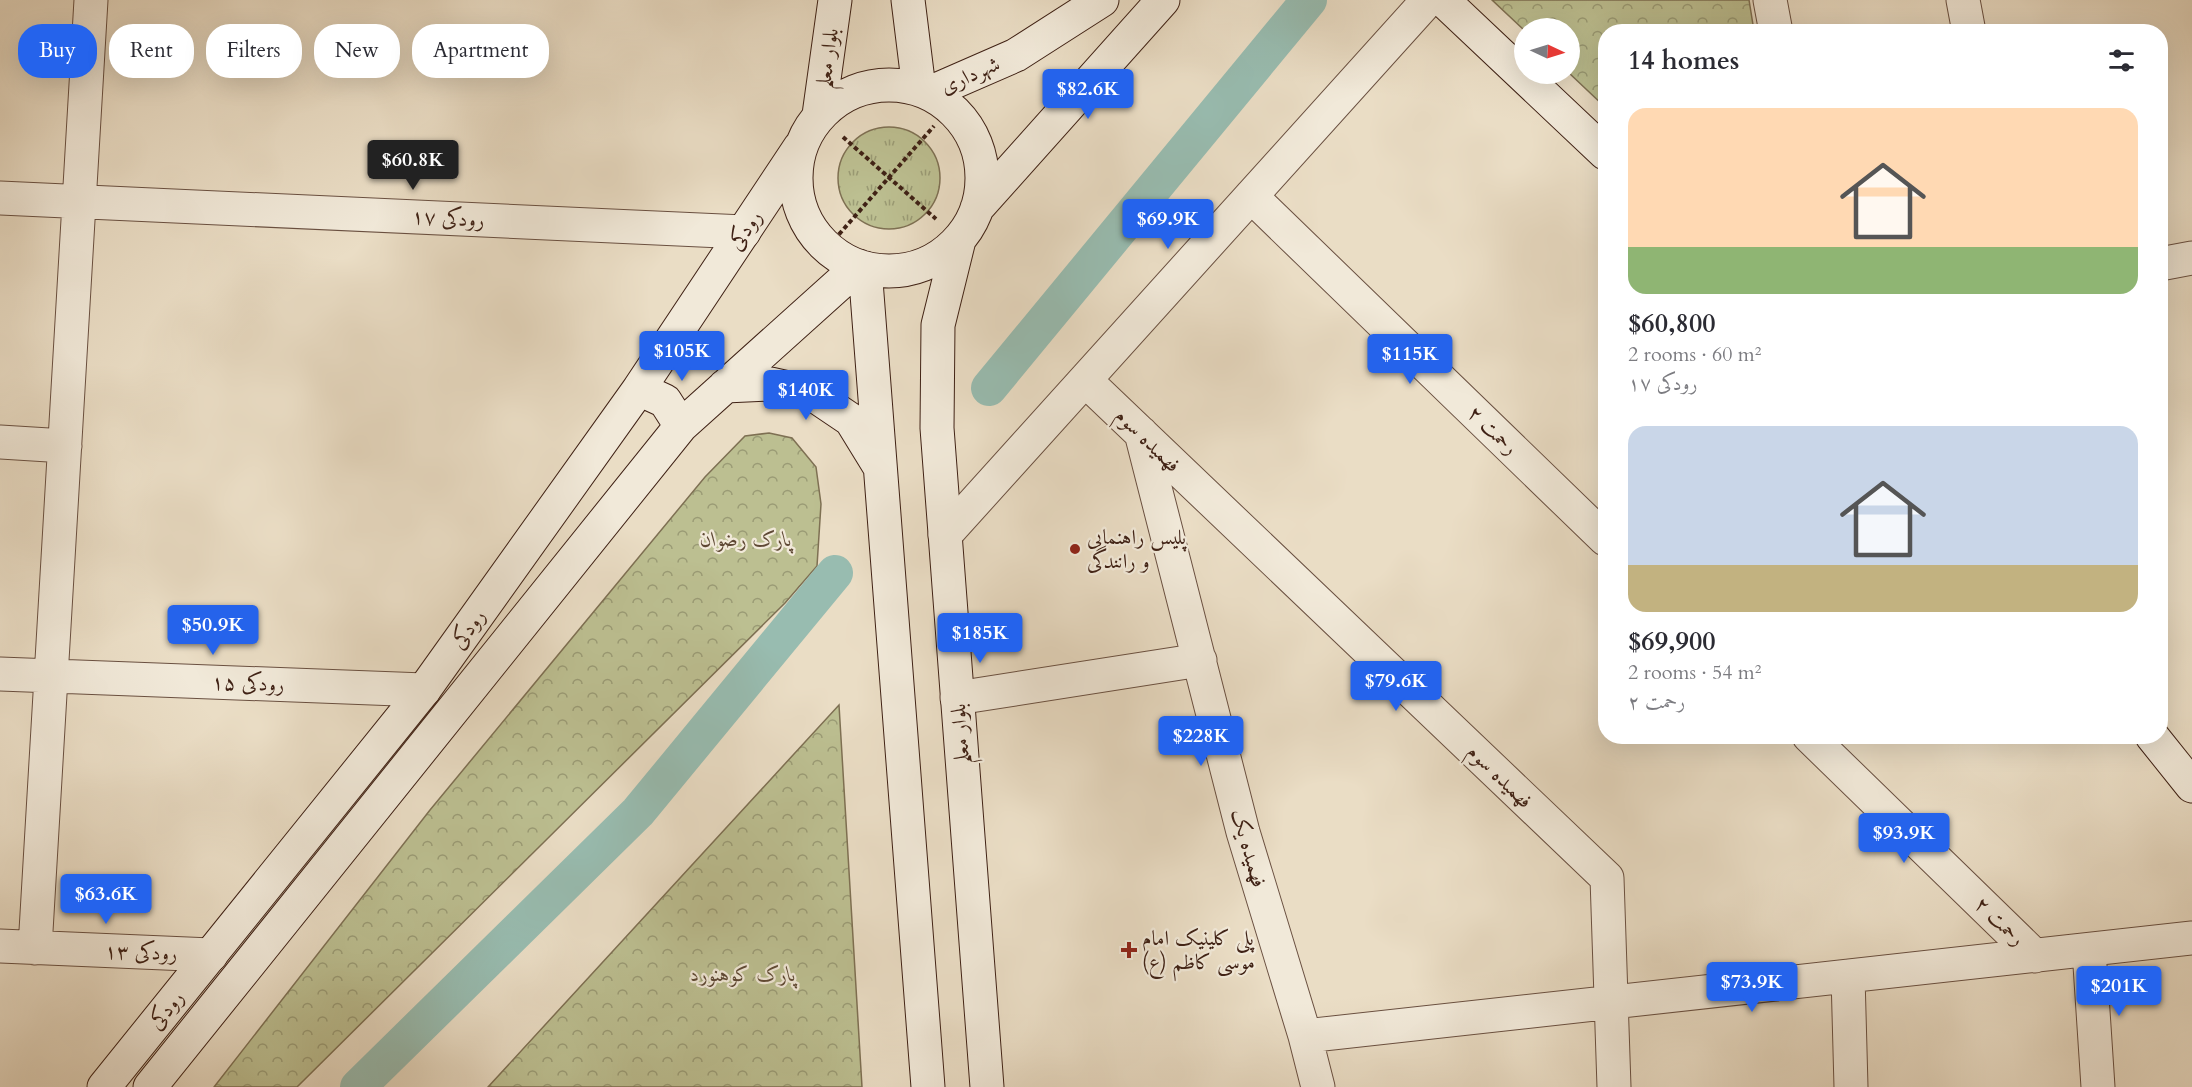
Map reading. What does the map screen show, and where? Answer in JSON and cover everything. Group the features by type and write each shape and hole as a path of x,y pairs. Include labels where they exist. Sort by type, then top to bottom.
{"street":[{"path":"35,948 91,0"},
{"name":"بلوار معلم","path":"819,115 835,0"},
{"path":"908,0 933,97"},
{"name":"شهرداری","path":"933,97 1016,55 1102,0"},
{"path":"800,147 795,174 799,202 809,227 827,248 862,267 890,272 916,267 939,256 959,240 977,208 1163,0"},
{"path":"945,535 1428,0"},
{"path":"1443,0 1598,146"},
{"path":"1770,0 1774,24"},
{"path":"819,115 840,98 865,87 892,84 933,97 968,129 979,154 982,181 977,208"},
{"name":"رودکی","path":"104,1087 424,690 639,389 819,115"},
{"name":"رحمت ۲","path":"1251,196 1598,532"},
{"name":"رودکی ۱۷","path":"0,198 744,232"},
{"name":"بلوار معلم","path":"959,240 938,326 937,428 987,1087"},
{"path":"2168,262 2192,258"},
{"path":"862,267 881,469 928,1087"},
{"name":"رودکی","path":"150,1087 681,426 862,267"},
{"name":"فهمیده سوم","path":"1085,380 1607,878 1614,1087"},
{"path":"725,386 771,384 811,393 851,420 881,469"},
{"path":"639,389 665,401 681,426"},
{"name":"فهمیده یک","path":"1141,433 1243,832 1305,1036 1318,1087"},
{"path":"0,442 65,446"},
{"path":"957,698 1200,660"},
{"name":"رودکی ۱۵","path":"0,674 424,690"},
{"name":"رحمت ۲","path":"1817,744 2035,956"},
{"path":"2158,744 2192,786"},
{"path":"1305,1036 2192,938"},
{"name":"رودکی ۱۳","path":"0,946 211,955"},
{"path":"2089,950 2098,1087"},
{"path":"1848,976 1851,1087"}],"path":[{"path":"827,248 889,178 933,97"},
{"path":"819,115 959,240"}],"green space":[{"path":"1492,0 1749,0 1753,24 1598,24 1598,100 1580,83 1580,18 1514,18 1514,21"},
{"path":"889,127 909,130 918,135 932,149 937,158 940,178 937,198 932,207 918,221 909,226 889,229 869,226 860,221 846,207 841,198 838,178 841,158 846,149 860,135 869,130"},
{"name":"پارک رضوان","path":"769,433 792,438 816,467 821,504 817,566 785,603 297,1087 214,1087 430,810 705,477 745,436"},
{"name":"پارک کوهنورد","path":"839,705 862,1087 488,1087"}],"waterway":[{"path":"989,388 1309,0"},
{"path":"358,1087 638,812 835,573"}],"place":[{"name":"پلیس راهنمایی و رانندگی","path":"1075,549"},
{"name":"پلی کلینیک امام موسی کاظم (ع)","path":"1129,950"}]}
